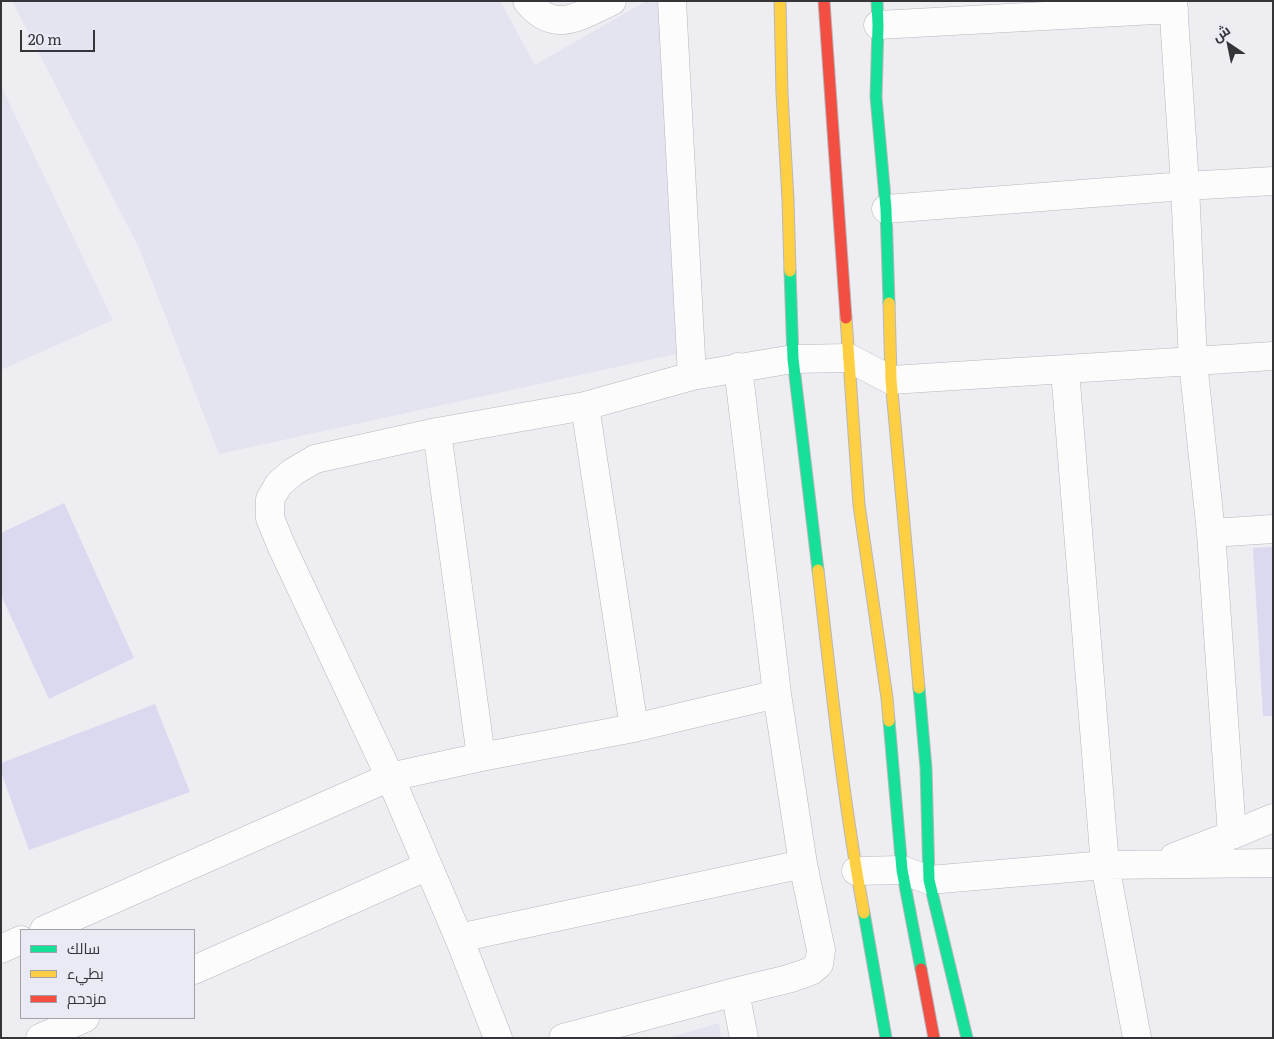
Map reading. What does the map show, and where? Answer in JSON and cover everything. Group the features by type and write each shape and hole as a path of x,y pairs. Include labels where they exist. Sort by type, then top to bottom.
{"main road":[{"path":"780,1 793,359 841,766 856,871 886,1038"},
{"path":"824,1 859,505 887,698 902,870 934,1038"},
{"path":"878,13 876,97 886,209 891,380 926,768 929,880 967,1038"}],"street":[{"path":"527,1 534,10 548,18 562,21 575,18 612,1"},
{"path":"672,1 692,376"},
{"path":"878,13 1174,5 1185,186 1192,362 1212,533 1232,835"},
{"path":"886,209 1273,181"},
{"path":"498,1038 459,938 390,777 270,518 270,500 279,484 293,472 315,459 437,432 585,406 692,376 793,359 849,358 891,380 1273,356"},
{"path":"563,1038 788,979 811,971 819,964 821,950 803,864 777,694 738,367"},
{"path":"1065,370 1105,865 1137,1038"},
{"path":"585,406 634,728"},
{"path":"437,432 481,757"},
{"path":"1212,533 1273,529"},
{"path":"46,929 390,777 481,757 634,728 777,694"},
{"path":"1156,864 1273,818"},
{"path":"856,871 902,870 929,880 1105,865 1273,863"},
{"path":"459,938 803,864"},
{"path":"195,970 428,866"},
{"path":"1,949 20,940"},
{"path":"735,992 744,1038"},
{"path":"40,1038 83,1019"}],"shaded area":[{"path":"12,1 500,1 535,65 646,1 665,1 694,350 219,454 139,248"},
{"path":"1,86 113,320 1,370"},
{"path":"64,503 134,658 49,699 1,595 1,533"},
{"path":"1273,547 1273,716 1263,716 1253,548"},
{"path":"155,704 190,792 29,850 1,772 1,763"},
{"path":"719,1023 721,1038 668,1038"}],"traffic: fast":[{"path":"877,1 876,97 886,209 889,303"},
{"path":"790,271 793,359 818,570"},
{"path":"919,688 926,768 929,880 967,1038"},
{"path":"889,721 902,870 921,969"},
{"path":"864,913 886,1038"}],"traffic: slow":[{"path":"780,1 790,271"},
{"path":"889,303 891,380 919,688"},
{"path":"846,318 859,505 889,721"},
{"path":"818,570 844,785 864,913"}],"traffic: jam":[{"path":"824,1 846,318"},
{"path":"921,969 934,1038"}]}
